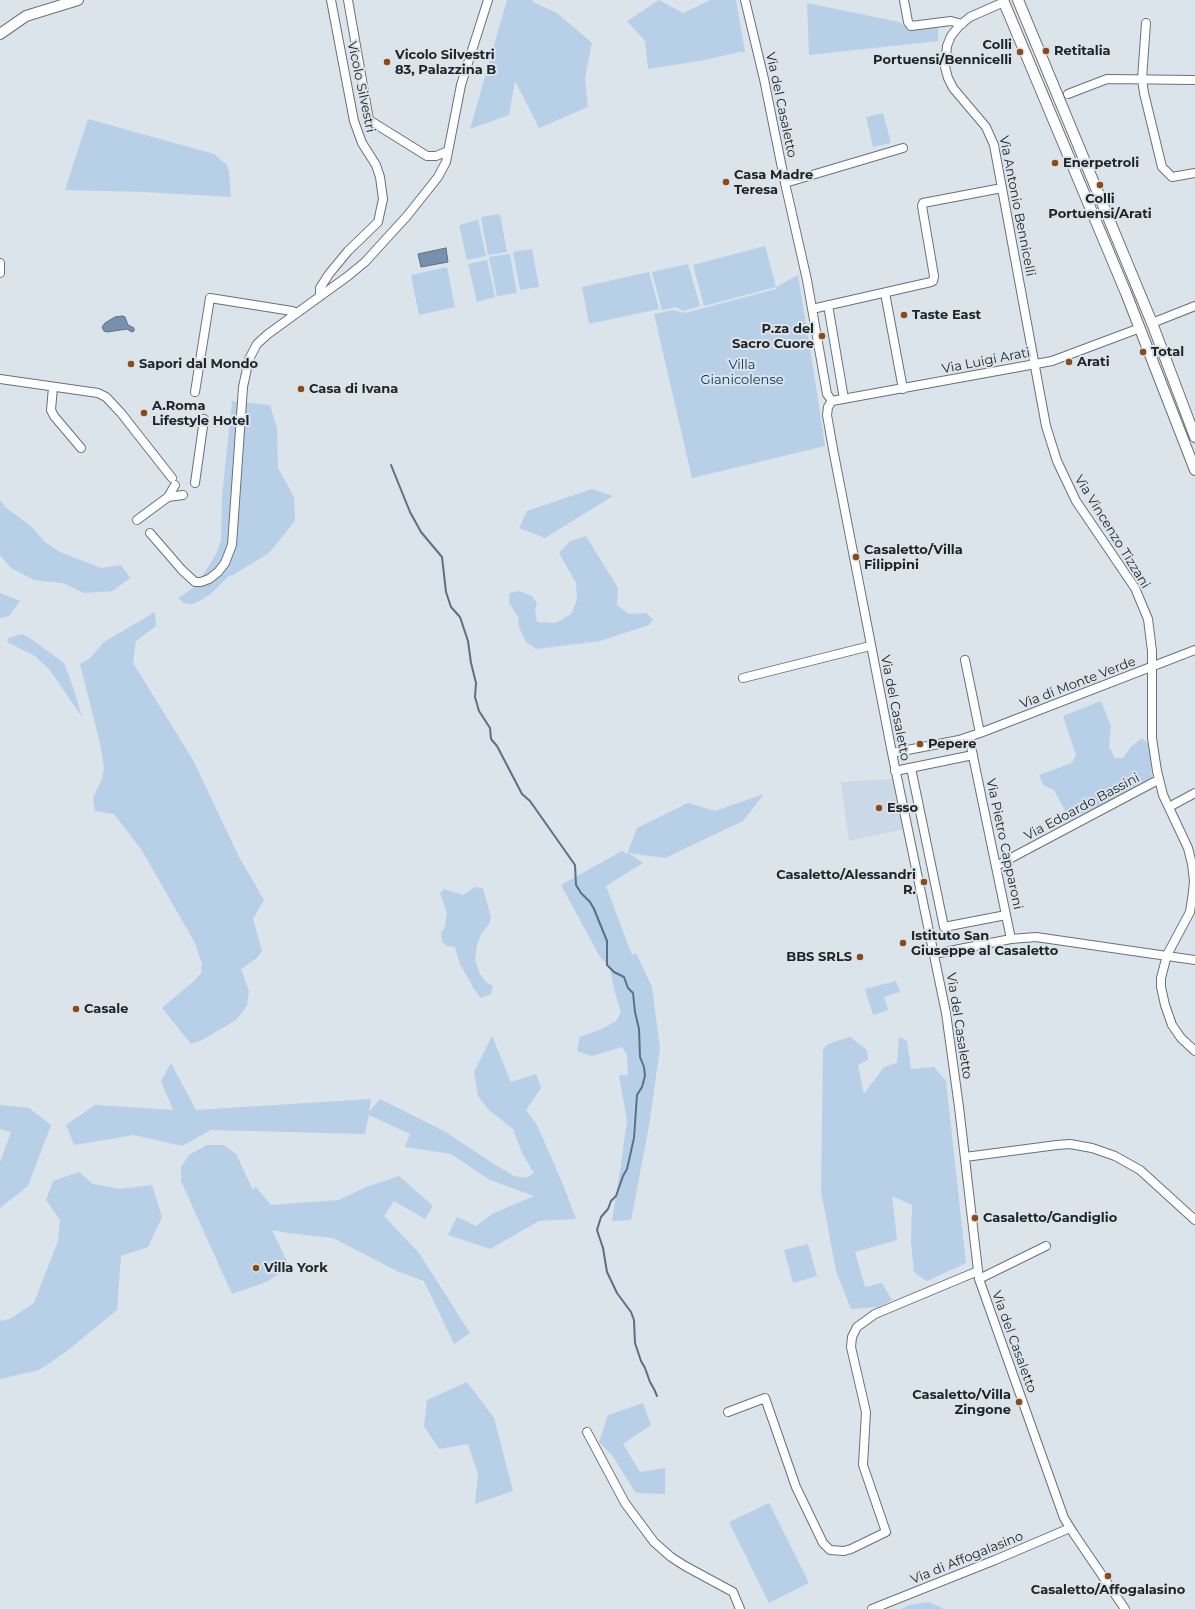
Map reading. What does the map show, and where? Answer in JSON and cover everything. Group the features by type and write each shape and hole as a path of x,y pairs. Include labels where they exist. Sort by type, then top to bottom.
{"main road":[{"path":"0,34 26,16 78,0"},
{"path":"1018,0 1076,136 1152,323 1195,437"},
{"path":"1004,1 1140,328 1195,470"}],"street":[{"name":"Vicolo Silvestri","path":"320,296 320,288 329,274 348,251 378,222 383,199 380,176 376,165 362,143 354,121 331,0"},
{"name":"Vicolo Silvestri","path":"348,0 366,108 371,122 427,156 436,156 448,151"},
{"path":"150,533 191,580 197,582 206,581 218,572 225,563 232,545 243,387 249,359 257,344 268,334 365,262 407,216 440,174 446,162 461,84 488,0"},
{"name":"Via del Casaletto","path":"746,0 812,308 828,394 832,401 827,411 828,422 870,646 946,1013 979,1275 1057,1499 1070,1528 1125,1609"},
{"path":"904,0 908,22 911,26 951,21 962,24"},
{"name":"Via Antonio Bennicelli","path":"1004,1 970,18 962,24 951,36 947,46 945,62 946,72 953,88 983,122 990,132 994,145 1035,364"},
{"path":"1146,23 1142,79 1162,167 1172,177 1195,174"},
{"path":"1026,54 1039,49"},
{"path":"1068,94 1107,79 1195,80"},
{"path":"1062,142 1076,136"},
{"path":"785,183 903,148"},
{"path":"812,308 928,284 933,281 934,276 922,206 923,203 1002,188"},
{"path":"1087,202 1100,197"},
{"path":"0,263 0,273"},
{"path":"886,293 903,389"},
{"path":"195,392 210,298 292,310 297,313"},
{"path":"828,305 844,399"},
{"path":"1152,323 1195,306"},
{"name":"Via Luigi Arati","path":"832,401 903,389 1065,357 1140,328"},
{"path":"1151,356 1163,351"},
{"name":"Via Vincenzo Tizzani","path":"1035,364 1046,426 1057,461 1076,501 1138,594 1146,611 1150,629 1152,667 1152,732 1158,780 1191,859 1194,892 1188,917 1167,955 1161,982 1166,1012 1176,1032 1195,1051"},
{"path":"0,379 98,393 106,397 117,407 173,482 168,497"},
{"path":"53,387 50,410 81,448"},
{"path":"196,483 204,420"},
{"path":"138,520 168,497 183,495"},
{"path":"743,678 870,646"},
{"name":"Via di Monte Verde","path":"892,753 969,737 1195,650"},
{"path":"965,660 980,733"},
{"name":"Via Pietro Capparoni","path":"969,737 1011,939"},
{"path":"896,771 973,755"},
{"path":"911,768 944,927 1006,915"},
{"name":"Via Edoardo Bassini","path":"996,866 1158,780"},
{"path":"1169,807 1195,793"},
{"path":"934,954 1011,939 1045,937 1195,960"},
{"path":"965,1157 1057,1144 1070,1144 1092,1148 1115,1156 1140,1170 1195,1220"},
{"path":"728,1412 765,1398 796,1487 823,1543 830,1550 844,1552 886,1532 863,1465 866,1412 850,1347 852,1337 857,1328 874,1314 979,1275 1046,1246"},
{"path":"587,1432 625,1503 654,1542 671,1557 685,1566 733,1592 740,1609"},
{"name":"Via di Affogalasino","path":"872,1609 988,1563 1070,1528"}],"shaded area":[{"path":"446,248 448,262 421,267 418,254"},
{"path":"115,317 125,317 128,325 134,328 134,331 132,332 127,329 107,332 104,331 102,327 105,323"},
{"path":"893,779 904,829 849,841 841,782"}],"green space":[{"path":"507,0 533,0 533,2 557,13 592,43 585,78 588,107 539,128 515,81 509,115 470,129"},
{"path":"659,0 683,13 711,0 736,0 745,52 648,69 645,41 627,21"},
{"path":"807,3 899,22 908,28 938,26 938,41 809,55"},
{"path":"883,113 891,143 873,147 866,117"},
{"path":"88,119 214,154 227,165 231,197 145,192 65,190"},
{"path":"500,214 507,252 488,255 481,217"},
{"path":"478,220 486,256 467,260 459,225"},
{"path":"765,246 776,287 704,306 693,265"},
{"path":"532,249 539,287 520,290 513,252"},
{"path":"510,254 517,293 497,296 489,257"},
{"path":"487,260 495,297 477,302 468,264"},
{"path":"688,264 700,306 682,311 677,307 662,310 652,272"},
{"path":"447,267 455,307 419,315 411,275"},
{"path":"649,272 659,309 589,324 582,287"},
{"name":"Villa Gianicolense","path":"798,275 825,446 692,478 654,314 673,310 685,313 776,289 776,287"},
{"path":"232,401 270,405 277,428 278,468 294,497 295,521 269,553 229,576 212,593 201,600 192,604 184,603 178,598 196,586 216,554 221,540 222,497"},
{"path":"592,489 613,496 545,538 519,528 527,511"},
{"path":"0,500 5,507 32,527 45,542 60,552 101,568 121,565 130,578 113,591 84,593 63,583 34,580 11,568 0,555"},
{"path":"586,536 618,588 617,605 629,614 646,613 653,619 649,625 600,641 536,649 526,642 519,627 518,617 509,603 510,593 519,591 532,596 537,603 535,610 537,622 556,623 571,614 577,600 576,583 559,553 570,541"},
{"path":"0,593 20,601 9,616 0,618"},
{"path":"155,612 156,626 136,641 133,663 193,760 239,857 264,900 253,919 262,951 257,958 241,969 249,991 247,1006 236,1020 202,1040 191,1044 162,1008 195,980 201,973 202,964 195,943 141,849 114,814 95,811 93,798 102,779 104,768 100,743 80,664 90,658 104,642"},
{"path":"22,634 64,663 82,717 49,669 35,656 7,642 8,638"},
{"path":"1101,701 1111,726 1109,746 1115,758 1123,758 1132,746 1142,738 1149,745 1152,777 1148,782 1070,820 1054,790 1043,785 1039,775 1072,763 1076,755 1063,716"},
{"path":"764,794 743,821 665,858 628,853 643,863 606,886 632,955 636,953 652,987 660,1048 649,1126 631,1220 612,1221 627,1121 619,1075 628,1075 627,1055 622,1047 592,1056 577,1051 580,1037 602,1029 616,1021 621,1012 615,993 610,968 600,957 561,885 622,851 627,854 637,828 688,803 715,811"},
{"path":"475,887 483,888 491,918 489,924 481,934 477,945 475,960 480,974 487,983 493,986 491,994 481,998 474,989 460,964 455,947 447,946 442,942 441,933 445,927 447,913 440,893 444,889 463,895"},
{"path":"896,981 900,992 884,997 888,1010 873,1015 865,989"},
{"path":"492,1036 511,1082 536,1074 541,1088 526,1110 537,1125 576,1219 539,1221 490,1249 448,1235 457,1217 476,1226 492,1214 534,1196 490,1180 451,1154 405,1147 410,1134 369,1115 365,1134 211,1130 182,1146 134,1135 74,1145 66,1125 95,1105 173,1110 161,1081 171,1063 196,1110 371,1099 369,1112 380,1099 444,1131 514,1176 526,1178 534,1173 522,1153 513,1129 489,1110 478,1096 474,1072"},
{"path":"850,1037 867,1050 868,1060 858,1065 864,1094 884,1067 897,1063 899,1037 907,1041 911,1069 934,1067 946,1081 966,1263 927,1281 914,1272 911,1243 912,1205 892,1196 897,1240 855,1252 865,1287 882,1283 892,1300 878,1307 851,1309 836,1271 821,1191 823,1049 828,1044"},
{"path":"0,1105 29,1108 51,1125 28,1186 0,1208 0,1162 11,1132 0,1129"},
{"path":"207,1145 224,1145 236,1154 253,1190 256,1187 271,1205 339,1200 366,1187 399,1176 433,1206 425,1219 394,1201 384,1216 419,1253 470,1333 454,1344 424,1281 399,1272 333,1238 272,1230 290,1268 264,1283 232,1294 181,1181 181,1167 189,1155"},
{"path":"79,1172 93,1184 120,1189 152,1185 162,1217 148,1247 121,1256 117,1310 67,1351 39,1370 0,1379 0,1321 10,1319 34,1303 58,1241 60,1220 46,1200 53,1181"},
{"path":"808,1244 817,1276 793,1283 784,1250"},
{"path":"467,1382 494,1418 513,1491 475,1504 478,1474 468,1444 439,1449 424,1426 427,1400"},
{"path":"643,1403 651,1425 623,1444 640,1472 665,1468 665,1494 636,1493 612,1455 599,1442 608,1415"},
{"path":"769,1503 809,1583 769,1603 729,1522"},
{"path":"929,1602 944,1609 901,1609 909,1605"}],"waterway":[{"path":"391,465 410,512 421,532 442,557 446,592 451,607 460,617 468,641 476,683 475,697 479,711 490,728 491,739 497,746 522,794 530,801 575,865 576,885 594,909 607,941 607,965 614,972 624,977 628,988 633,993 639,1029 640,1057 644,1067 645,1076 642,1087 637,1095 634,1138 627,1169 616,1196 601,1217 597,1230 603,1248 607,1272 617,1293 631,1312 634,1320 635,1343 641,1361 657,1396"}],"place":[{"name":"Retitalia","path":"1046,51"},
{"name":"Colli Portuensi/Bennicelli","path":"1020,52"},
{"name":"Vicolo Silvestri 83, Palazzina B","path":"387,62"},
{"name":"Enerpetroli","path":"1055,163"},
{"name":"Casa Madre Teresa","path":"726,182"},
{"name":"Colli Portuensi/Arati","path":"1100,185"},
{"name":"Taste East","path":"904,315"},
{"name":"P.za del Sacro Cuore","path":"822,336"},
{"name":"Total","path":"1143,352"},
{"name":"Arati","path":"1069,362"},
{"name":"Sapori dal Mondo","path":"131,364"},
{"name":"Casa di Ivana","path":"301,389"},
{"name":"A.Roma Lifestyle Hotel","path":"144,413"},
{"name":"Casaletto/Villa Filippini","path":"856,557"},
{"name":"Pepere","path":"920,744"},
{"name":"Esso","path":"879,808"},
{"name":"Casaletto/Alessandri R.","path":"924,882"},
{"name":"Istituto San Giuseppe al Casaletto","path":"903,943"},
{"name":"BBS SRLS","path":"860,957"},
{"name":"Casale","path":"76,1009"},
{"name":"Casaletto/Gandiglio","path":"975,1218"},
{"name":"Villa York","path":"256,1268"},
{"name":"Casaletto/Villa Zingone","path":"1019,1402"},
{"name":"Casaletto/Affogalasino","path":"1108,1576"}]}
